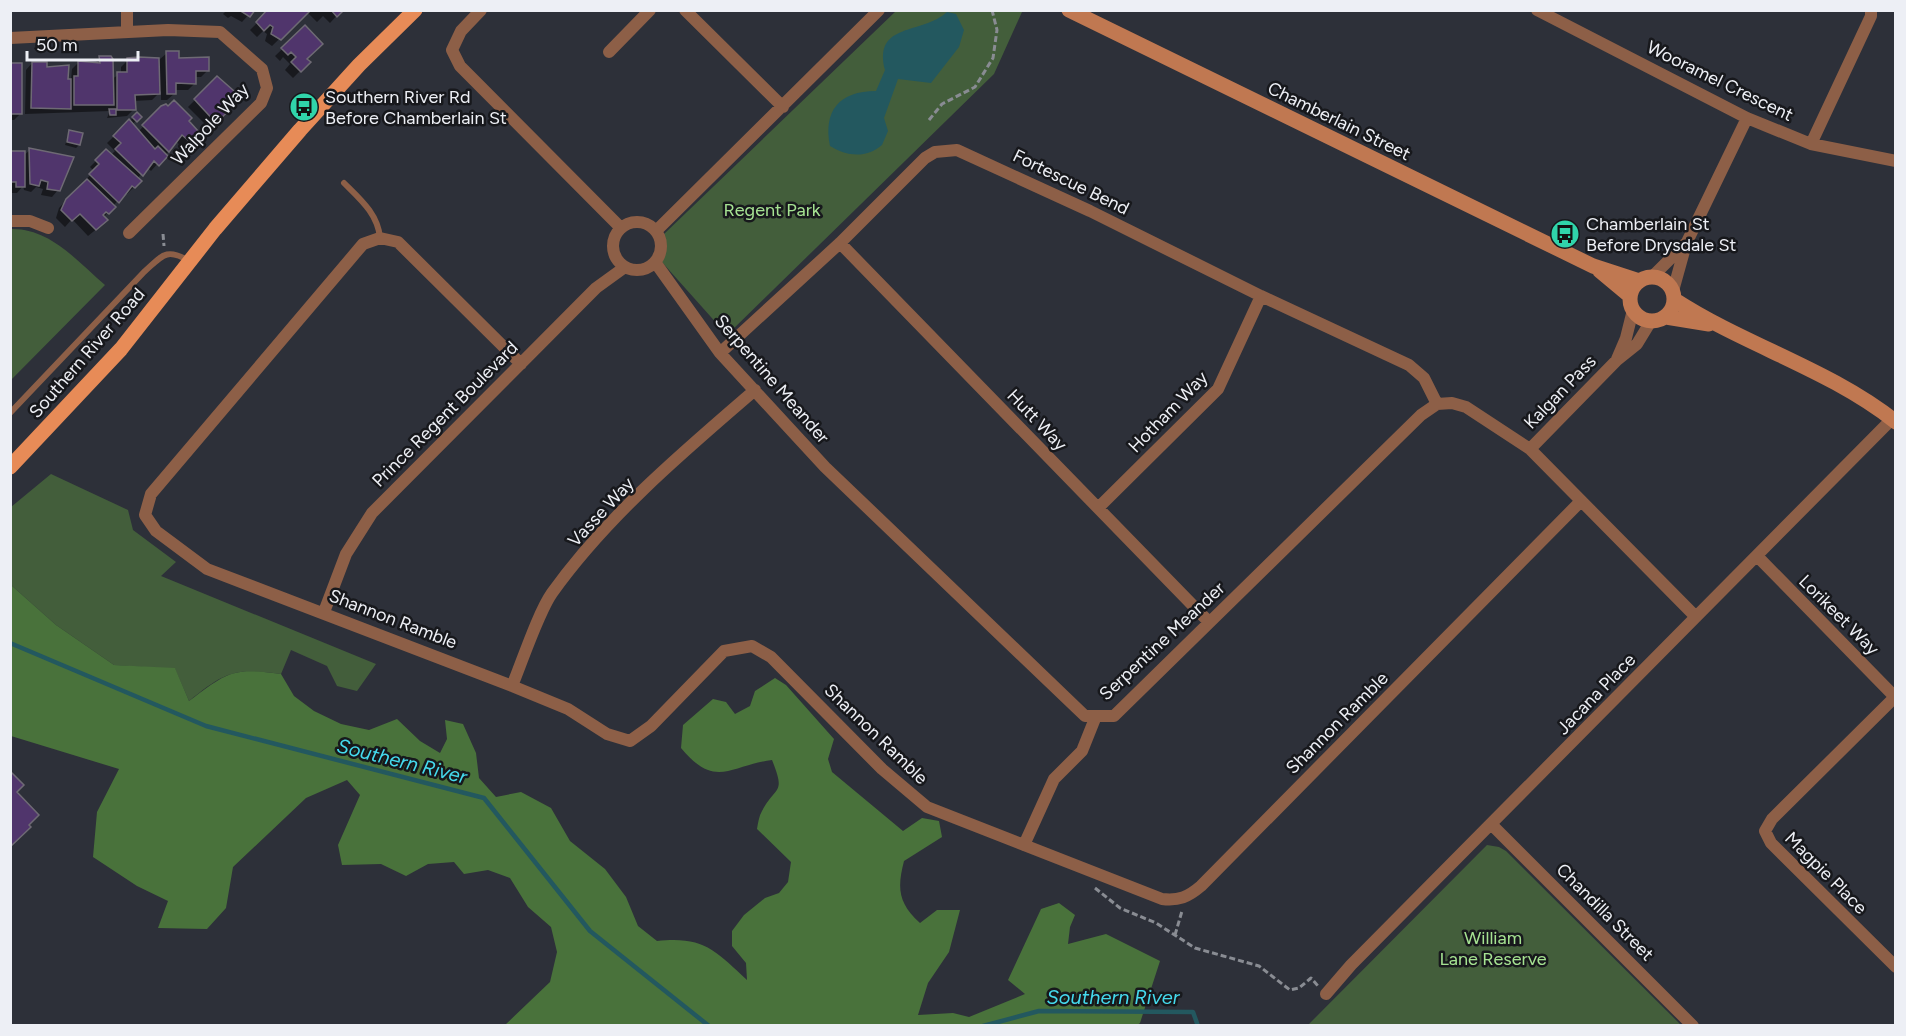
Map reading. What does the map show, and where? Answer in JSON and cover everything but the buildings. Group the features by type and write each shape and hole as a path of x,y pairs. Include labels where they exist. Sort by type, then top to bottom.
{"main road":[{"name":"Southern River Road","path":"10,467 121,349 190,261 308,122 359,65 415,10"},
{"name":"Chamberlain Street","path":"1069,10 1593,266 1646,279 1665,280 1674,295 1718,326 1832,381 1894,421"},
{"name":"Chamberlain Street","path":"1593,266 1631,303 1637,316 1718,326"},
{"path":"1631,303 1646,279"},
{"path":"1658,319 1674,295"}],"street":[{"path":"127,10 127,31"},
{"path":"481,10 460,31 452,50 460,66 621,228"},
{"path":"685,10 783,107"},
{"path":"656,231 879,10"},
{"name":"Wooramel Crescent","path":"1537,10 1747,118 1811,144 1896,161"},
{"path":"1811,144 1871,16 1871,10"},
{"path":"609,52 643,13"},
{"name":"Walpole Way","path":"10,38 127,31 220,32 262,69 267,88 261,103 129,233"},
{"path":"1674,295 1686,244 1747,118"},
{"name":"Fortescue Bend","path":"720,353 840,243 925,158 935,152 957,150 1090,211 1261,296 1409,365 1424,378 1437,404"},
{"path":"10,221 30,221 48,228"},
{"path":"638,222 656,231 661,247 655,262 640,270 626,267 614,252 614,238 621,228 638,222"},
{"path":"380,238 398,242 521,364"},
{"name":"Shannon Ramble","path":"380,238 363,244 151,494 145,514 156,531 195,563 512,686 568,709 607,734 630,741 651,726 723,651 752,646 771,657 882,769 927,807 1162,899 1180,899 1201,886 1580,502"},
{"name":"Hutt Way","path":"840,243 1209,622"},
{"path":"1646,279 1686,244"},
{"name":"Serpentine Meander","path":"655,262 720,353 825,467 1085,716 1114,716 1421,415 1437,404"},
{"name":"Prince Regent Boulevard","path":"324,612 346,554 372,513 596,288 626,267"},
{"name":"Hotham Way","path":"1098,508 1218,389 1261,296"},
{"name":"Kalgan Pass","path":"1617,360 1626,338 1631,303"},
{"name":"Kalgan Pass","path":"1530,449 1617,360 1637,344 1658,319"},
{"name":"Vasse Way","path":"512,686 550,595 603,533 677,458 755,390"},
{"path":"1437,404 1452,403 1466,407 1530,449 1696,617"},
{"name":"Jacana Place","path":"1326,994 1351,965 1894,421"},
{"name":"Lorikeet Way","path":"1758,558 1895,697"},
{"name":"Magpie Place","path":"1895,697 1772,819 1765,831 1771,843 1896,967"},
{"path":"1024,845 1054,779 1082,751 1096,716"},
{"name":"Chandilla Street","path":"1492,825 1693,1026"}],"lane":[{"path":"344,183 369,208 379,229 380,238"},
{"name":"Southern River Road","path":"10,413 144,272 165,254 172,252 190,261"}],"path":[{"path":"929,120 942,104 975,87 993,58 997,30 992,10"},
{"path":"1098,874 1096,890 1120,908 1156,923 1213,955 1259,966 1290,990 1299,988 1311,978 1326,994"},
{"path":"1175,935 1183,907 1180,899"}],"green space":[{"name":"Regent Park","path":"1018,10 1022,12 994,74 727,335 661,261 659,247 664,234 896,11"},
{"path":"11,229 25,230 50,240 73,256 105,285 11,380"},
{"path":"51,474 128,510 133,530 176,562 161,576 376,664 357,691 337,686 327,666 291,650 281,674 252,671 231,674 212,683 189,701 175,669 114,665 56,625 11,585 11,507"},
{"path":"11,585 56,625 114,665 175,668 189,701 231,674 251,671 265,672 281,674 294,696 314,711 341,724 369,730 397,719 420,741 440,753 447,739 445,720 463,724 476,753 479,778 496,797 521,792 551,808 570,841 605,869 626,897 638,926 657,941 686,941 707,947 747,980 746,963 732,946 732,931 744,915 765,898 779,893 788,882 791,862 757,829 761,813 778,789 778,779 772,760 724,772 714,772 704,768 693,761 681,748 683,725 713,699 726,702 735,714 750,706 755,691 775,678 786,685 834,739 828,759 832,772 903,831 922,818 939,821 942,837 904,861 900,879 903,902 920,923 937,910 960,910 949,952 928,983 918,1015 953,1013 969,1017 1025,994 1008,980 1041,909 1059,903 1075,915 1070,927 1068,944 1106,934 1160,961 1140,1023 1136,1026 505,1025 550,982 557,952 551,927 528,907 510,878 488,870 464,874 454,862 428,864 406,876 381,864 342,865 338,845 360,795 347,780 306,798 233,867 226,908 207,929 158,928 168,901 137,886 93,857 97,812 119,769 11,736"},
{"name":"William Lane Reserve","path":"1487,845 1506,851 1681,1025 1308,1025"}],"water":[{"path":"947,12 956,14 964,30 959,47 931,83 898,79 884,118 888,131 882,145 869,152 856,155 830,146 828,134 832,113 843,99 863,92 876,91 885,70 883,55 886,44 902,32 937,19"}],"waterway":[{"name":"Southern River","path":"10,643 206,726 484,798 590,931 709,1026"},
{"name":"Southern River","path":"983,1026 1039,1011 1193,1012 1198,1026"}],"place":[{"name":"Southern River Rd Before Chamberlain St","path":"304,107"},
{"name":"Chamberlain St Before Drysdale St","path":"1565,234"}]}
